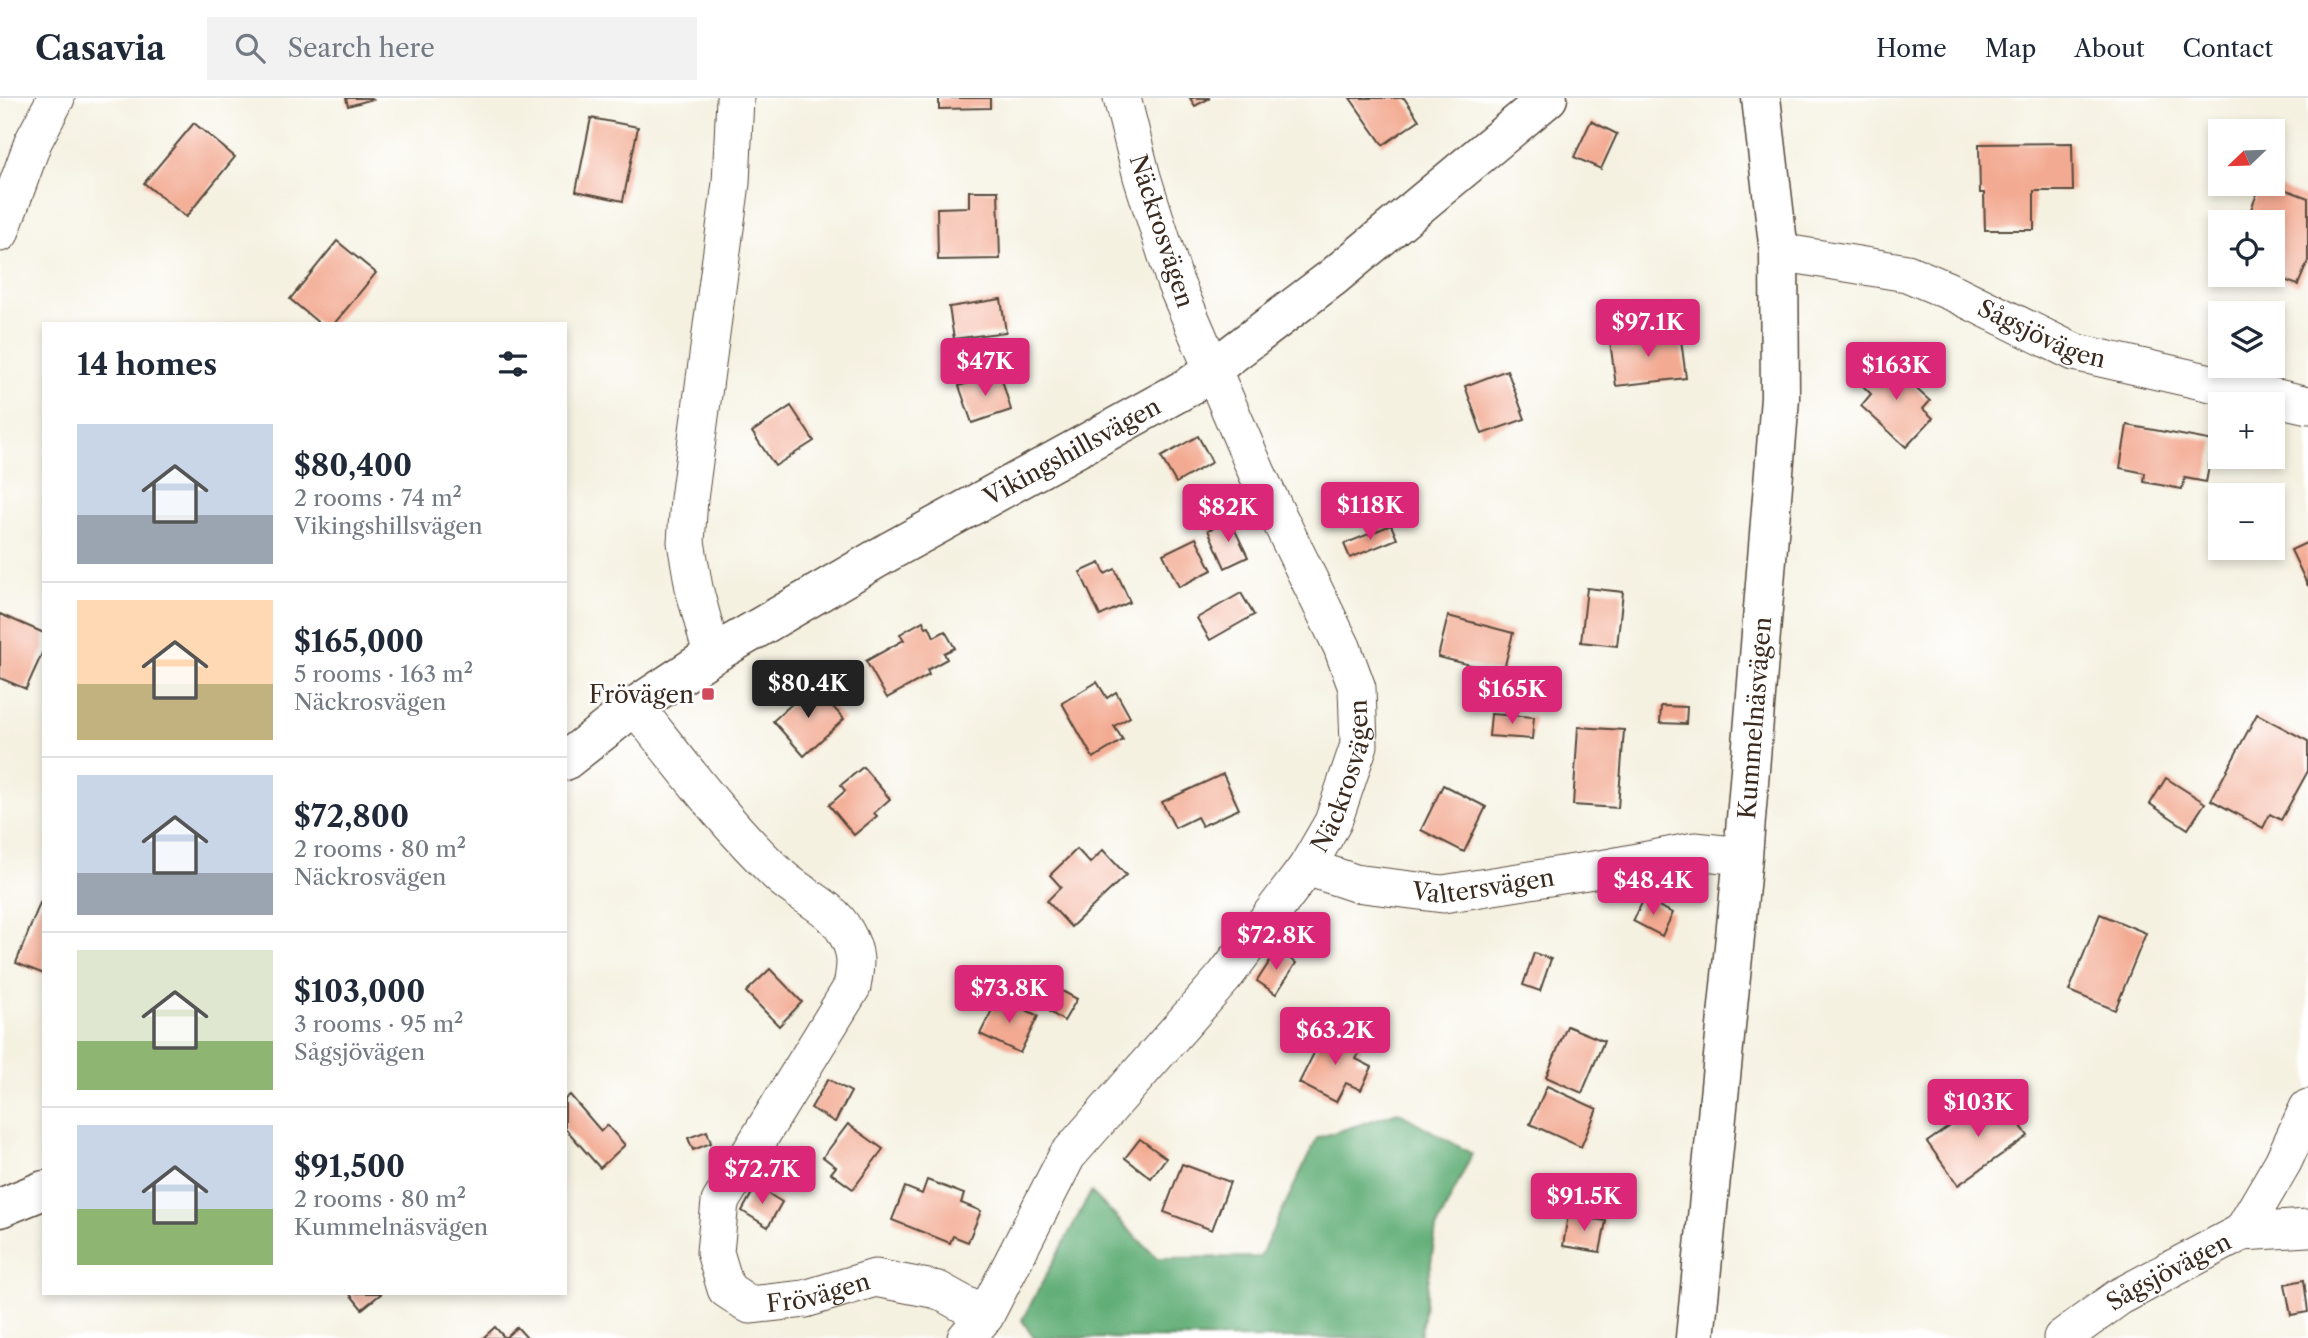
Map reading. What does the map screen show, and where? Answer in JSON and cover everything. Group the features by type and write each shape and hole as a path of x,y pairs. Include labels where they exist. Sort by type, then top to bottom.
{"street":[{"path":"0,233 33,142 56,98"},
{"path":"712,655 694,587 687,542 689,499 731,183 734,98"},
{"name":"Näckrosvägen","path":"975,1327 1067,1156 1225,976 1307,867 1333,822 1359,745 1357,688 1342,647 1257,473 1175,282 1142,177 1122,98"},
{"name":"Vikingshillsvägen","path":"567,759 635,706 712,655 890,551 1191,386 1332,278 1549,98"},
{"name":"Kummelnäsvägen","path":"1695,1338 1743,856 1780,398 1779,252 1761,98"},
{"name":"Sågsjövägen","path":"1779,252 1908,274 1981,305 2074,352 2308,405"},
{"name":"Frövägen","path":"635,706 719,811 782,878 828,911 845,930 857,960 852,987 720,1202 715,1252 726,1289 750,1305 805,1299 875,1278 938,1290 975,1327"},
{"name":"Valtersvägen","path":"1307,867 1355,883 1443,894 1695,851 1743,856"},
{"name":"Sågsjövägen","path":"2242,1232 2283,1162 2308,1108"},
{"path":"0,1208 42,1191"},
{"name":"Sågsjövägen","path":"2062,1338 2119,1297 2242,1232 2308,1228"}],"green space":[{"path":"1398,1112 1472,1154 1436,1229 1420,1338 1034,1338 1022,1320 1091,1192 1157,1258 1260,1257 1317,1138"}],"building":[{"path":"346,98 372,98 373,99 348,106"},
{"path":"939,98 990,98 990,108 939,109"},
{"path":"1190,98 1210,98 1195,106"},
{"path":"1350,98 1404,98 1419,120 1383,145"},
{"path":"591,118 638,127 623,201 576,191"},
{"path":"1591,121 1617,134 1601,169 1574,157"},
{"path":"194,123 235,157 186,217 144,183"},
{"path":"2072,143 2073,191 2034,191 2034,230 1985,230 1984,193 1980,193 1979,144"},
{"path":"2286,190 2308,198 2308,261 2298,285 2285,280 2285,210 2251,210 2256,196 2286,196"},
{"path":"969,191 998,191 1000,259 938,260 937,208 969,207"},
{"path":"337,241 376,273 336,322 318,322 290,299"},
{"path":"1001,299 1006,332 954,339 949,307"},
{"path":"1680,332 1686,378 1616,386 1610,341"},
{"path":"1891,353 1907,368 1901,375 1930,401 1923,409 1933,418 1906,447 1861,406 1871,394 1862,385"},
{"path":"1507,370 1525,419 1482,434 1465,386"},
{"path":"1000,373 1011,410 972,423 959,386"},
{"path":"791,406 814,441 775,466 752,432"},
{"path":"2127,425 2208,440 2206,482 2185,478 2182,489 2144,482 2145,473 2120,468"},
{"path":"1198,436 1212,462 1176,483 1161,457"},
{"path":"1230,520 1248,557 1225,568 1208,530"},
{"path":"1391,525 1397,539 1350,558 1344,544"},
{"path":"1196,538 1212,570 1179,587 1163,554"},
{"path":"2308,542 2308,586 2291,550"},
{"path":"1100,563 1105,574 1115,569 1130,602 1100,616 1080,572"},
{"path":"1587,588 1623,592 1617,646 1581,642"},
{"path":"1241,593 1254,615 1210,640 1197,618"},
{"path":"0,614 42,632 42,653 26,689 0,678"},
{"path":"1448,616 1513,633 1503,673 1438,657"},
{"path":"923,621 926,627 929,626 934,637 945,631 955,648 944,653 947,659 927,670 929,675 887,698 866,661 904,640 900,634"},
{"path":"1097,682 1107,698 1116,692 1130,717 1114,726 1123,740 1093,758 1062,703"},
{"path":"813,685 844,719 804,756 773,721"},
{"path":"1661,706 1687,707 1686,724 1660,723"},
{"path":"1491,714 1534,717 1532,739 1489,736"},
{"path":"2257,714 2308,741 2308,771 2281,820 2270,814 2263,828 2211,800"},
{"path":"1578,727 1624,730 1618,808 1573,805"},
{"path":"863,767 890,799 874,813 877,816 854,835 829,805 845,791 841,785"},
{"path":"1223,774 1239,809 1202,826 1197,817 1175,828 1162,802"},
{"path":"2166,778 2205,803 2188,829 2150,804"},
{"path":"1443,785 1486,807 1464,852 1421,830"},
{"path":"1077,849 1090,863 1103,850 1126,875 1071,927 1047,901 1061,887 1050,875"},
{"path":"1644,899 1673,913 1662,936 1633,921"},
{"path":"40,903 42,973 16,963"},
{"path":"2100,914 2146,933 2115,1010 2069,991"},
{"path":"1277,950 1296,963 1276,994 1257,981"},
{"path":"1534,953 1551,959 1540,991 1523,985"},
{"path":"770,969 802,1002 779,1026 746,992"},
{"path":"1062,991 1077,999 1064,1021 1050,1012"},
{"path":"999,996 1038,1016 1020,1053 980,1034"},
{"path":"1567,1026 1604,1041 1582,1093 1546,1077"},
{"path":"1326,1029 1362,1047 1356,1059 1372,1067 1361,1090 1346,1083 1336,1102 1299,1083"},
{"path":"828,1079 851,1092 835,1122 811,1108"},
{"path":"1547,1086 1597,1109 1581,1147 1530,1124"},
{"path":"1998,1093 2028,1136 1958,1185 1927,1142"},
{"path":"570,1095 601,1131 607,1125 625,1145 600,1168 567,1130 567,1097"},
{"path":"848,1124 883,1149 853,1189 831,1173 836,1167 823,1157"},
{"path":"707,1131 711,1143 693,1150 688,1138"},
{"path":"1140,1139 1166,1158 1151,1178 1125,1158"},
{"path":"1182,1164 1230,1182 1212,1230 1164,1212"},
{"path":"927,1180 964,1194 961,1203 981,1211 968,1242 953,1236 950,1243 892,1220 905,1187 922,1194"},
{"path":"756,1186 782,1202 768,1227 742,1211"},
{"path":"1568,1215 1606,1221 1600,1252 1563,1246"},
{"path":"2304,1280 2308,1312 2291,1315 2285,1284"},
{"path":"351,1295 380,1295 362,1309"},
{"path":"495,1327 505,1338 483,1338"},
{"path":"517,1327 527,1338 505,1338"}],"place":[{"name":"Frövägen","path":"708,694"}]}
